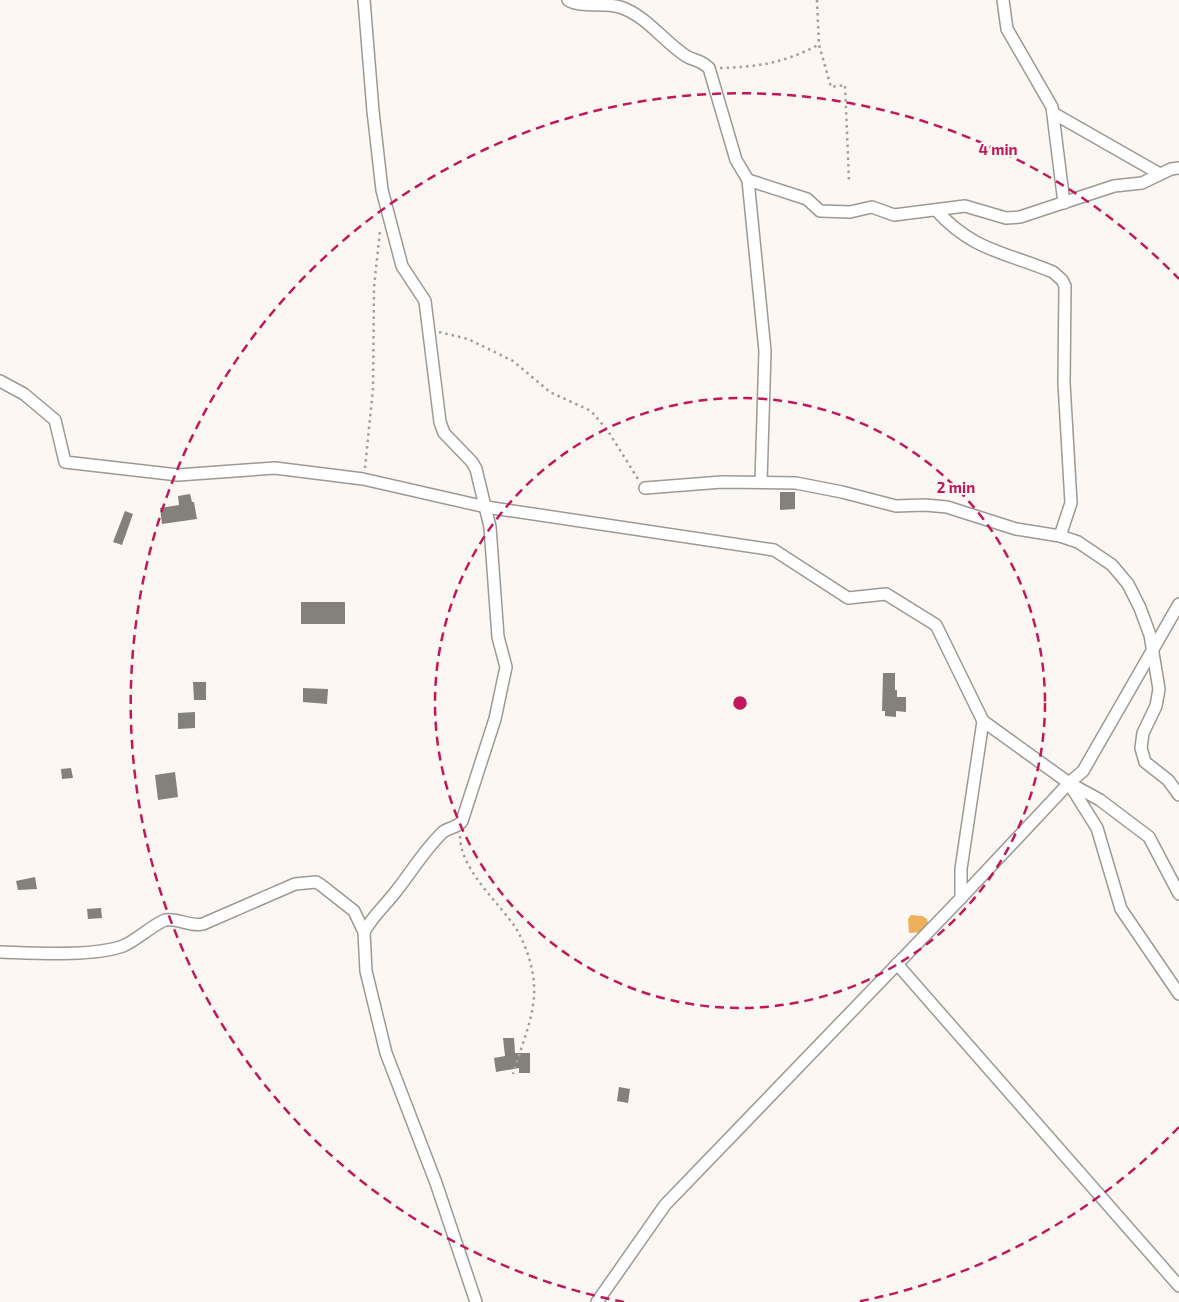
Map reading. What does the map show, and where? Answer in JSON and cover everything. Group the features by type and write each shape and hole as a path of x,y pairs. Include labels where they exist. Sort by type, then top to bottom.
{"street":[{"path":"364,0 373,111 382,190 402,266 425,301 440,422 444,433 472,462 486,507 490,527 498,637 506,664 506,674 495,719 460,825 444,832 396,892 376,912 364,932"},
{"path":"568,0 576,5 604,4 621,8 642,19 675,48 688,57 700,60 709,68 736,160 748,180 765,351 761,482"},
{"path":"1003,0 1007,29 1052,107 1064,203"},
{"path":"1053,113 1160,174"},
{"path":"748,180 807,199 820,211 850,212 872,206 894,215 965,206 1006,218 1020,217 1114,186 1142,182 1179,168"},
{"path":"936,210 951,227 973,242 1053,272 1062,280 1065,286 1064,375 1071,503 1060,536"},
{"path":"0,382 24,394 55,420 65,462 178,475 275,468 363,479 486,507 774,550 848,598 886,594 936,625 983,721 1069,783 1100,800 1149,837 1179,894"},
{"path":"645,488 722,482 796,483 896,506 925,505 947,507 1016,529 1060,536 1078,542 1112,565 1128,584 1140,608 1152,650 1159,689 1156,706 1143,733 1141,748 1144,762 1168,780 1179,795"},
{"path":"597,1302 665,1205 961,898 1069,783 1083,771 1179,604"},
{"path":"961,898 961,869 983,721"},
{"path":"1069,783 1097,828 1122,909 1179,994"},
{"path":"0,952 67,953 120,947 145,934 161,922 172,920 191,926 203,924 302,882 321,885 357,915 364,932 366,971 386,1053 436,1183 476,1302"},
{"path":"897,964 1179,1286"}],"path":[{"path":"817,0 819,45 831,87 845,84 849,182"},
{"path":"709,68 756,67 775,64 819,45"},
{"path":"363,479 373,389 374,287 381,223"},
{"path":"429,329 468,339 513,361 550,392 591,411 608,431 645,488"},
{"path":"460,825 460,843 463,852 479,880 517,930 531,963 534,985 532,1010 513,1074"}],"shaded area":[{"path":"911,915 922,916 927,919 929,927 926,932 909,933 908,919"}],"building":[{"path":"780,492 795,492 795,509 780,510"},
{"path":"190,494 192,502 194,502 197,519 162,524 160,508 179,505 178,496"},
{"path":"125,511 133,514 122,545 113,542"},
{"path":"301,602 345,602 345,624 301,624"},
{"path":"883,673 895,673 897,697 906,697 906,712 896,711 896,717 885,716 885,711 882,711"},
{"path":"193,682 206,682 206,700 194,700"},
{"path":"303,688 328,689 327,704 303,702"},
{"path":"195,712 195,728 178,729 178,713"},
{"path":"71,768 73,778 62,779 61,769"},
{"path":"175,772 178,797 158,800 155,775"},
{"path":"35,877 37,889 18,890 16,881"},
{"path":"101,908 102,918 88,919 87,909"},
{"path":"503,1038 514,1038 515,1053 530,1053 530,1073 519,1073 519,1068 496,1072 494,1058 505,1056"},
{"path":"619,1087 630,1089 628,1103 617,1101"}]}
